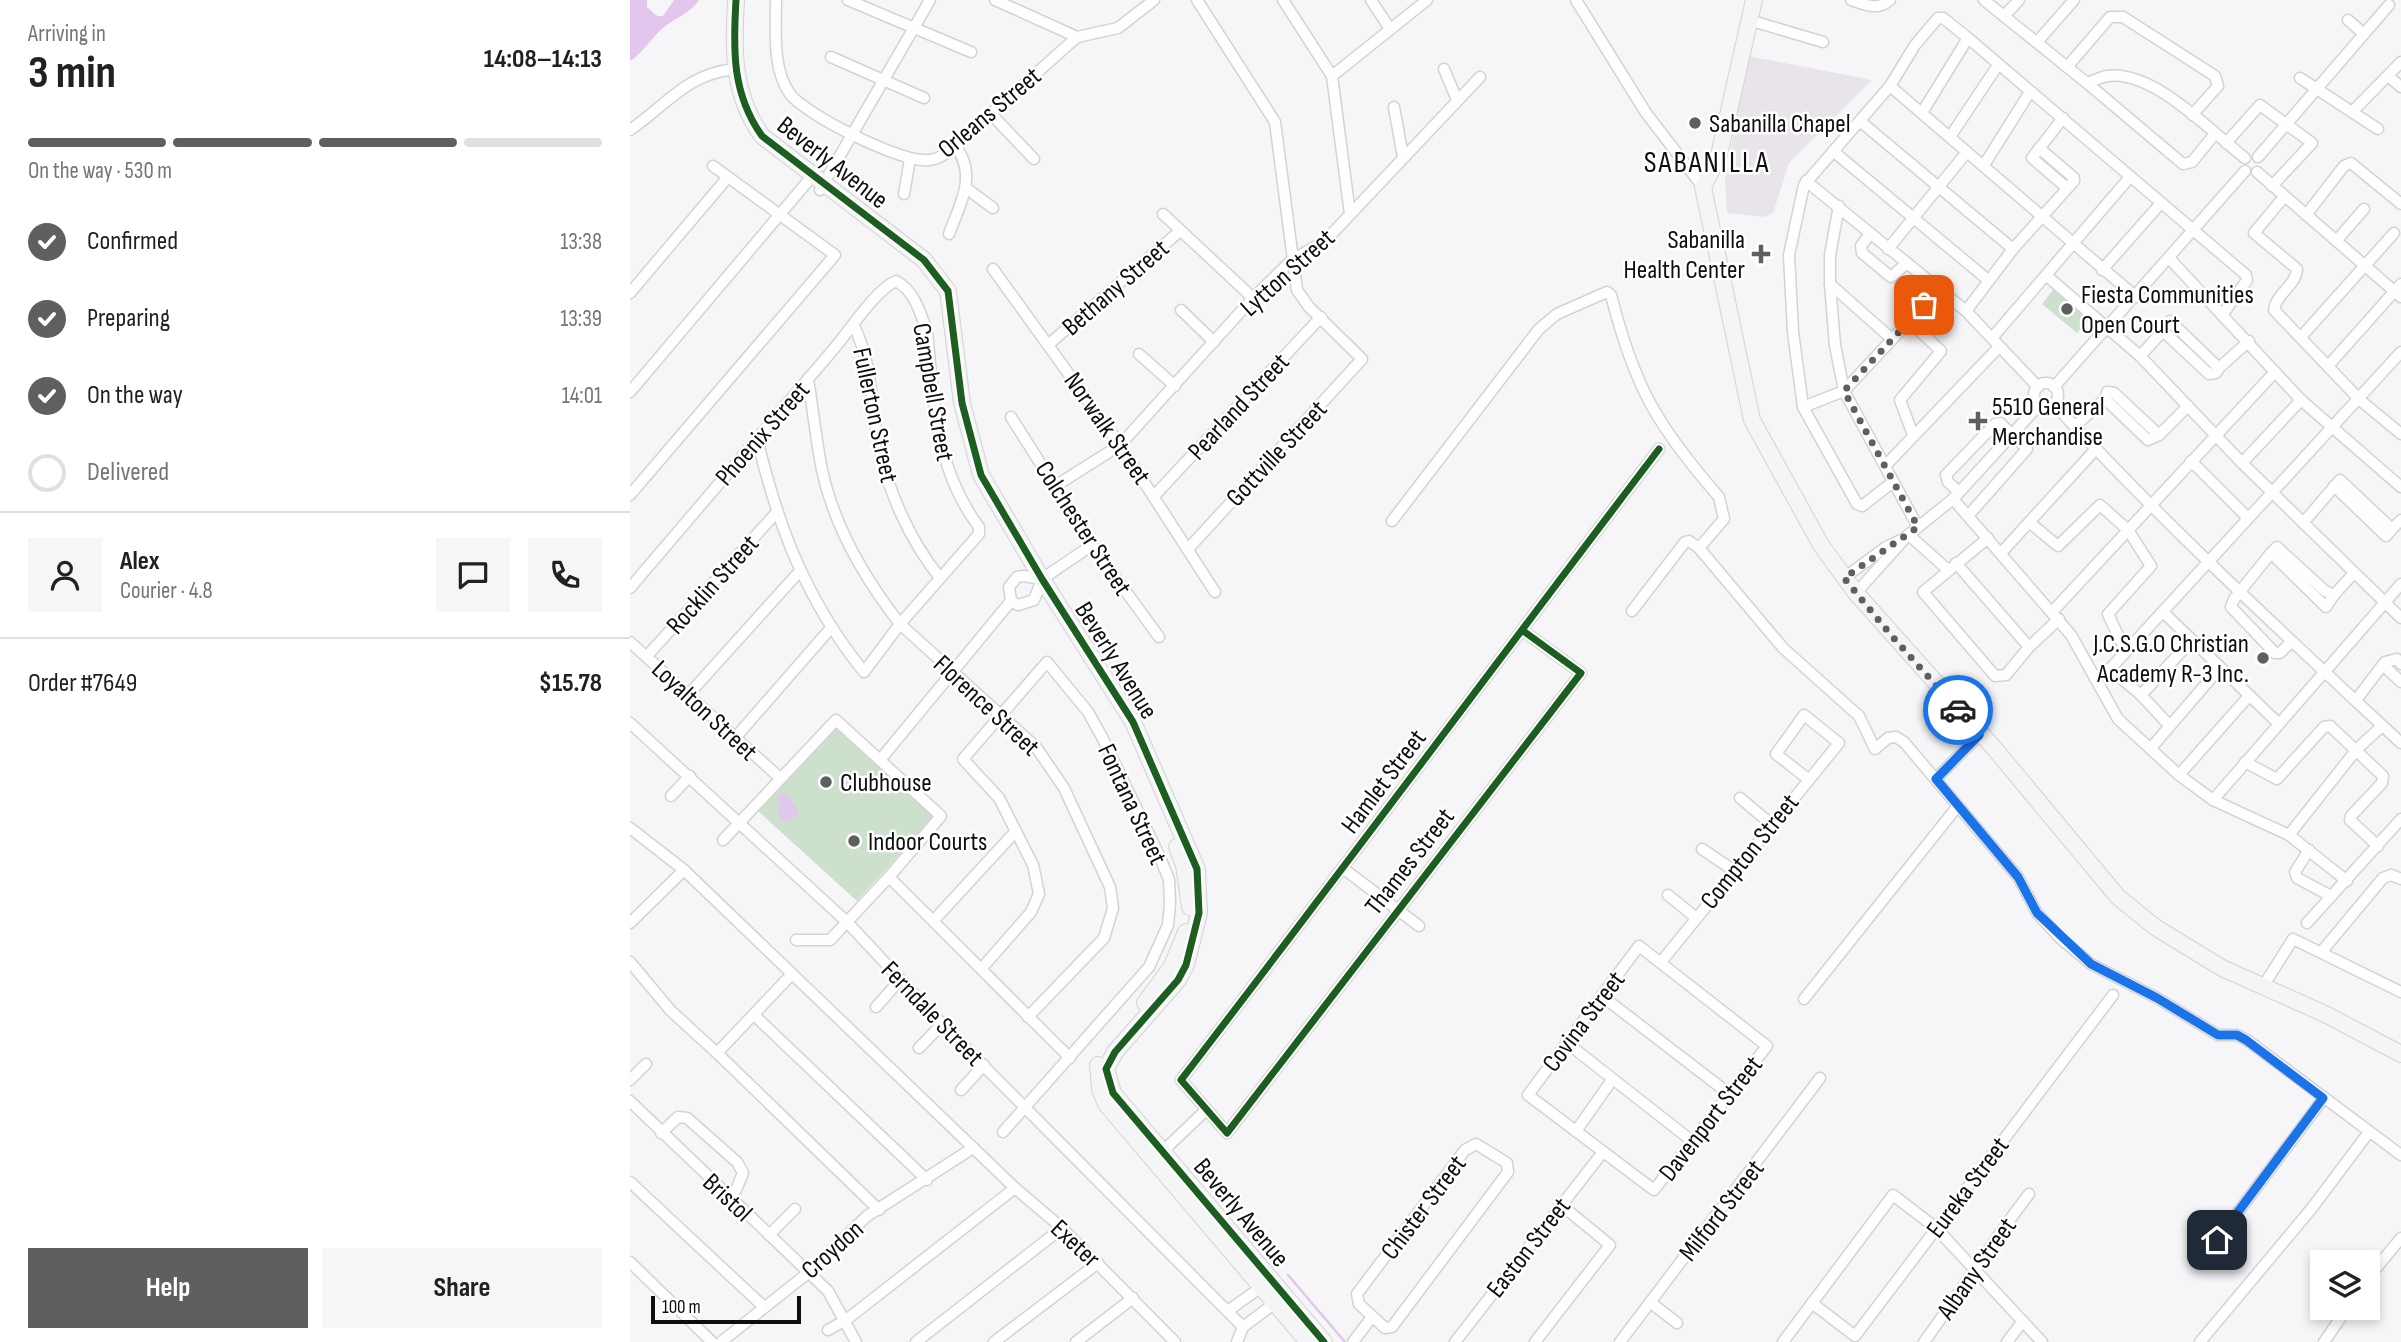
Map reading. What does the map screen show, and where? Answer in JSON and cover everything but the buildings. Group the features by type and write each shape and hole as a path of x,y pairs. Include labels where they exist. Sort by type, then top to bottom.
{"street":[{"name":"Beverly Avenue","path":"726,0 733,105 742,124 757,142 817,182 918,267 940,296 947,313 953,408 959,440 973,478 1126,732 1184,865 1190,904 1180,947 1154,991 1106,1048 1097,1068 1106,1104 1158,1155 1280,1299 1324,1342"},
{"name":"Beverly Avenue","path":"730,70 736,0"},
{"name":"Orleans Street","path":"776,0 779,66 790,94 807,110 854,135 910,159 934,160 955,146 1077,37"},
{"path":"848,0 971,52"},
{"path":"630,392 781,215 817,182 854,135 930,0"},
{"path":"995,0 1077,37 1118,27 1154,0"},
{"path":"1196,0 1275,122 1297,290 1302,300 1321,317"},
{"path":"1283,0 1332,76 1350,214"},
{"path":"1371,0 1390,29"},
{"path":"1332,76 1427,0"},
{"path":"1576,0 1646,113 1703,187 1752,420 1821,545 1844,578 1979,735 1994,748 2118,897 2155,927 2222,968 2325,1014 2401,1054"},
{"path":"1703,187 1719,155 1754,0"},
{"path":"1851,0 1871,7 1881,6 1889,0"},
{"path":"1984,0 2038,41 2183,164 2192,162 2214,135"},
{"path":"2004,16 2019,0"},
{"path":"2038,41 2074,0"},
{"path":"2258,157 2364,34 2388,2 2401,7"},
{"path":"2067,67 2110,17 2123,18 2215,76 2218,86 2193,115"},
{"path":"1893,482 1862,506 1857,504 1803,407 1793,332 1789,255 1806,181 1861,122 1890,86 1933,21 1943,18 1968,38 2246,275 2247,280 2223,314"},
{"path":"1749,20 1823,42"},
{"path":"2348,20 2364,34"},
{"path":"1923,111 1968,38"},
{"path":"831,57 924,98"},
{"path":"2353,111 2401,62"},
{"path":"1950,137 1998,65"},
{"path":"1444,69 1457,100"},
{"path":"631,128 691,81 730,70"},
{"path":"2087,83 2108,76 2138,80 2166,92 2214,135 2245,158"},
{"path":"2388,76 2401,87"},
{"name":"Lytton Street","path":"1057,485 1120,445 1253,298 1292,260 1318,247 1480,77"},
{"path":"2300,78 2378,129"},
{"path":"1890,86 1923,111 1967,152 2043,214 2072,244 2136,297"},
{"path":"1984,165 2029,92"},
{"path":"2226,143 2256,102 2312,143 2272,186"},
{"path":"1394,107 1403,157"},
{"path":"992,115 1034,159"},
{"path":"2063,118 2032,158 2067,187"},
{"path":"1861,122 2013,249"},
{"path":"949,234 965,188 967,166 955,146"},
{"path":"1966,310 2013,249 2074,178 2039,148"},
{"path":"1833,151 1988,280"},
{"path":"1888,249 1967,152"},
{"path":"2258,157 2250,155 2242,164 2399,291 2328,366"},
{"path":"2054,387 2109,329 2194,229 2251,172 2261,166 2258,157"},
{"path":"904,194 910,159"},
{"path":"2306,215 2344,166 2351,163 2401,204"},
{"path":"631,492 835,255 713,166"},
{"path":"630,293 728,177"},
{"path":"1886,465 1995,343 2072,244 2130,177"},
{"path":"1806,181 1966,310 2038,387"},
{"path":"965,188 993,208"},
{"path":"2284,197 2254,233 2297,269 2294,279 2274,303 2274,310 2360,400 2401,434"},
{"path":"2102,270 2161,203"},
{"path":"1839,206 1829,255 1835,345 1844,391 1918,527"},
{"path":"2337,240 2364,209"},
{"path":"1163,214 1253,298"},
{"name":"Bethany Street","path":"1049,344 1180,231"},
{"path":"2301,337 2394,233"},
{"path":"1870,234 1861,246 1862,253 1891,277 1907,263"},
{"path":"2169,258 2301,400 2401,486"},
{"name":"Norwalk Street","path":"993,269 1155,495 1215,592"},
{"path":"2048,276 2140,356 2242,463 2401,618"},
{"name":"Phoenix Street","path":"630,588 888,284 897,281"},
{"name":"Campbell Street","path":"830,629 864,672 900,624 975,540 979,527 965,509 940,448 927,332 922,316 905,285 897,281"},
{"path":"1830,284 1892,338"},
{"path":"1803,407 1844,391 1939,289"},
{"path":"1392,521 1539,329 1557,314 1607,292 1611,295 1627,356 1649,404 1661,426 1719,497 1724,508 1724,520 1699,548"},
{"path":"1181,310 1214,342"},
{"name":"Gottville Street","path":"1189,548 1362,359 1321,317"},
{"name":"Pearland Street","path":"1155,495 1321,317"},
{"path":"1909,321 1941,351 1900,400 1913,435"},
{"path":"2140,356 2163,331 2166,323 2172,322 2219,368 2249,341"},
{"name":"Fullerton Street","path":"854,326 870,369 878,441 893,494 916,544 940,578"},
{"path":"1139,354 1175,386"},
{"path":"2095,679 2110,669 2247,517 2398,361"},
{"path":"1988,538 1923,592 1995,677 2006,676 2128,530 2274,372"},
{"name":"Florence Street","path":"808,379 823,472 839,524 875,589 900,624 1037,747 1064,788 1110,887 1113,908 1104,938 1028,1017"},
{"path":"2038,387 2049,384 2054,387 2058,397 2054,404 2048,407 2039,405"},
{"path":"2038,387 2035,397 2039,405"},
{"path":"2075,426 2105,399 2148,440 2159,435 2188,406"},
{"path":"2242,463 2301,400"},
{"path":"2054,404 2095,450 2291,642 2401,743"},
{"path":"1856,593 1908,536 1956,495 2039,405"},
{"name":"Colchester Street","path":"1011,417 1057,485 1092,545 1159,637"},
{"path":"1968,516 2027,452 2000,423 1995,424 1946,475 1948,482 1968,516 2056,615 2118,719 2179,775 2213,800 2289,835 2347,881"},
{"path":"735,738 830,629 799,572 777,512 757,438"},
{"name":"Hamlet Street","path":"1227,1133 1181,1080 1344,869 1659,449"},
{"path":"2001,553 2095,450"},
{"path":"2191,461 2247,517"},
{"path":"2303,523 2340,480 2386,536 2401,520"},
{"path":"2029,522 2058,547 2100,505 2128,530 2151,566 2108,614 2125,650"},
{"name":"Rocklin Street","path":"647,656 777,512"},
{"path":"1844,578 1886,547 1908,536"},
{"path":"1908,536 1952,566 2029,647"},
{"path":"1632,611 1685,542 1689,541 1699,548 1783,648 1859,716 1875,749 1888,738 1896,737 1936,779 2018,877 2037,913 2091,964 2157,998 2218,1035 2237,1035 2246,1040 2401,1155"},
{"path":"1011,601 1018,605 1030,603 1037,581 1092,545"},
{"path":"2291,642 2280,653 2275,653 2231,607 2271,553 2277,547 2325,591 2334,595 2354,573"},
{"path":"689,694 799,572"},
{"path":"880,760 1011,601 1009,587 1013,581 1017,577 1037,581"},
{"path":"2213,800 2401,584"},
{"path":"2163,612 2248,697 2278,723"},
{"name":"Thames Street","path":"1227,1133 1581,673 1522,630"},
{"path":"2141,695 2191,641"},
{"name":"Loyalton Street","path":"630,642 780,778"},
{"path":"2356,700 2383,665 2392,659 2401,664"},
{"name":"Fontana Street","path":"1016,831 999,798 963,759 1043,663 1051,664 1088,712 1102,737 1169,880 1168,926 1154,958 1070,1058"},
{"path":"2383,665 2401,682"},
{"path":"2110,669 2141,695 2169,725"},
{"path":"2151,748 2219,669"},
{"path":"2179,775 2248,697"},
{"name":"Compton Street","path":"1661,962 1733,870 1839,743 1804,715 1776,754 1808,779"},
{"path":"723,839 836,720 941,816 830,940 796,940"},
{"path":"2245,762 2277,779 2327,725 2383,776 2382,783 2350,820 2378,846"},
{"path":"2289,835 2357,750 2382,726"},
{"path":"630,740 634,727"},
{"name":"Ferndale Street","path":"634,727 847,922 942,1024 1243,1327"},
{"path":"1936,779 1979,735"},
{"path":"671,796 690,776"},
{"path":"1740,799 1771,824"},
{"path":"1804,999 1957,807"},
{"path":"2306,923 2401,819"},
{"path":"934,920 1016,831 1033,865 1039,894 1031,912 982,968"},
{"name":"Exeter","path":"632,834 684,870 1015,1188 1062,1228 1133,1298 1168,1340"},
{"path":"1702,849 1733,870"},
{"path":"2309,850 2295,872 2297,878 2331,896"},
{"path":"1344,869 1419,926"},
{"path":"630,923 684,870"},
{"path":"889,877 1070,1058 1003,1132"},
{"path":"2323,950 2383,878 2401,878"},
{"path":"1668,895 1695,917"},
{"path":"2262,988 2293,939 2323,950 2400,989"},
{"name":"Covina Street","path":"1576,1131 1528,1095 1639,946 1661,962"},
{"path":"630,962 671,1011 879,1210"},
{"name":"Davenport Street","path":"1604,1152 1654,1190 1767,1046 1661,962"},
{"path":"717,1053 792,974"},
{"path":"876,1007 900,980"},
{"name":"Eureka Street","path":"1812,1303 1855,1336 2113,995"},
{"path":"1602,996 1728,1093"},
{"path":"754,1015 927,1180"},
{"path":"919,1048 942,1024"},
{"path":"1567,1042 1692,1141"},
{"path":"630,1080 646,1064"},
{"path":"961,1090 984,1065"},
{"name":"Milford Street","path":"1620,1342 1820,1078"},
{"path":"1604,1152 1576,1131 1612,1080"},
{"path":"2202,1260 2323,1098"},
{"name":"Bristol","path":"630,1101 828,1291 856,1342"},
{"path":"1158,1155 1206,1110"},
{"path":"661,1133 678,1117 687,1118 737,1163 743,1172 741,1182 727,1196"},
{"path":"2200,1342 2312,1208 2369,1132"},
{"name":"Chister Street","path":"1476,1144 1507,1163 1508,1172 1392,1327 1385,1328 1372,1317 1359,1304 1357,1294 1465,1150 1476,1144"},
{"name":"Croydon","path":"721,1342 808,1273 858,1224 973,1148"},
{"name":"Easton Street","path":"1455,1342 1560,1204 1604,1152"},
{"path":"630,1182 764,1307"},
{"path":"828,1330 846,1320 1015,1188"},
{"name":"Albany Street","path":"1924,1342 1977,1270 1984,1252 2029,1194"},
{"path":"1783,1342 1893,1195 1936,1228 2042,1342"},
{"path":"1535,1342 1610,1245 1560,1204"},
{"path":"769,1235 795,1209"},
{"path":"916,1342 1062,1228"},
{"path":"2380,1263 2401,1238"},
{"path":"630,1262 712,1342"},
{"path":"994,1342 1098,1263"},
{"path":"1229,1310 1266,1283"},
{"path":"1076,1342 1133,1298"},
{"name":"Beverly Avenue","path":"1280,1299 1308,1342"},
{"path":"1237,1342 1243,1327 1280,1299"},
{"path":"1650,1301 1678,1322"},
{"path":"1355,1340 1372,1317"},
{"path":"2324,1342 2339,1320"},
{"path":"2007,1342 2023,1321"}],"shaded area":[{"path":"630,0 647,0 647,7 657,16 663,16 674,0 699,0 663,28 630,61"},
{"path":"1748,56 1872,80 1789,163 1773,213 1764,217 1727,213 1725,180"},
{"path":"781,794 789,795 791,803 798,810 798,815 787,822 782,821 778,811 782,806 777,798"}],"green space":[{"name":"Fiesta Communities Open Court","path":"2057,285 2093,314 2077,333 2042,304"},
{"path":"839,724 937,814 857,901 758,811"}],"waterway":[{"path":"1288,1275 1345,1342"}],"cycle path":[{"path":"736,0 735,54 740,88 752,120 762,136 924,260 948,291 962,403 981,475 1042,579 1133,722 1197,869 1199,913 1186,965 1178,980 1115,1052 1106,1069 1113,1093 1324,1342"},
{"path":"1522,630 1581,673 1227,1133 1181,1080 1659,449"}],"way so far":[{"path":"1924,305 1844,391 1918,527 1844,578 1958,710"}],"place":[{"name":"Sabanilla Chapel","path":"1695,123"},
{"name":"Sabanilla Health Center","path":"1761,254"},
{"name":"Fiesta Communities Open Court","path":"2067,309"},
{"name":"5510 General Merchandise","path":"1978,421"},
{"name":"J.C.S.G.O Christian Academy R-3 Inc.","path":"2263,658"},
{"name":"Clubhouse","path":"826,782"},
{"name":"Indoor Courts","path":"854,841"}],"district":[{"name":"SABANILLA","path":"1707,162"}],"route":[{"path":"1958,710 1979,735 1936,779 1967,820 2018,877 2037,913 2060,938 2091,964 2157,998 2218,1035 2237,1035 2246,1040 2323,1098 2294,1141 2217,1240"}]}
